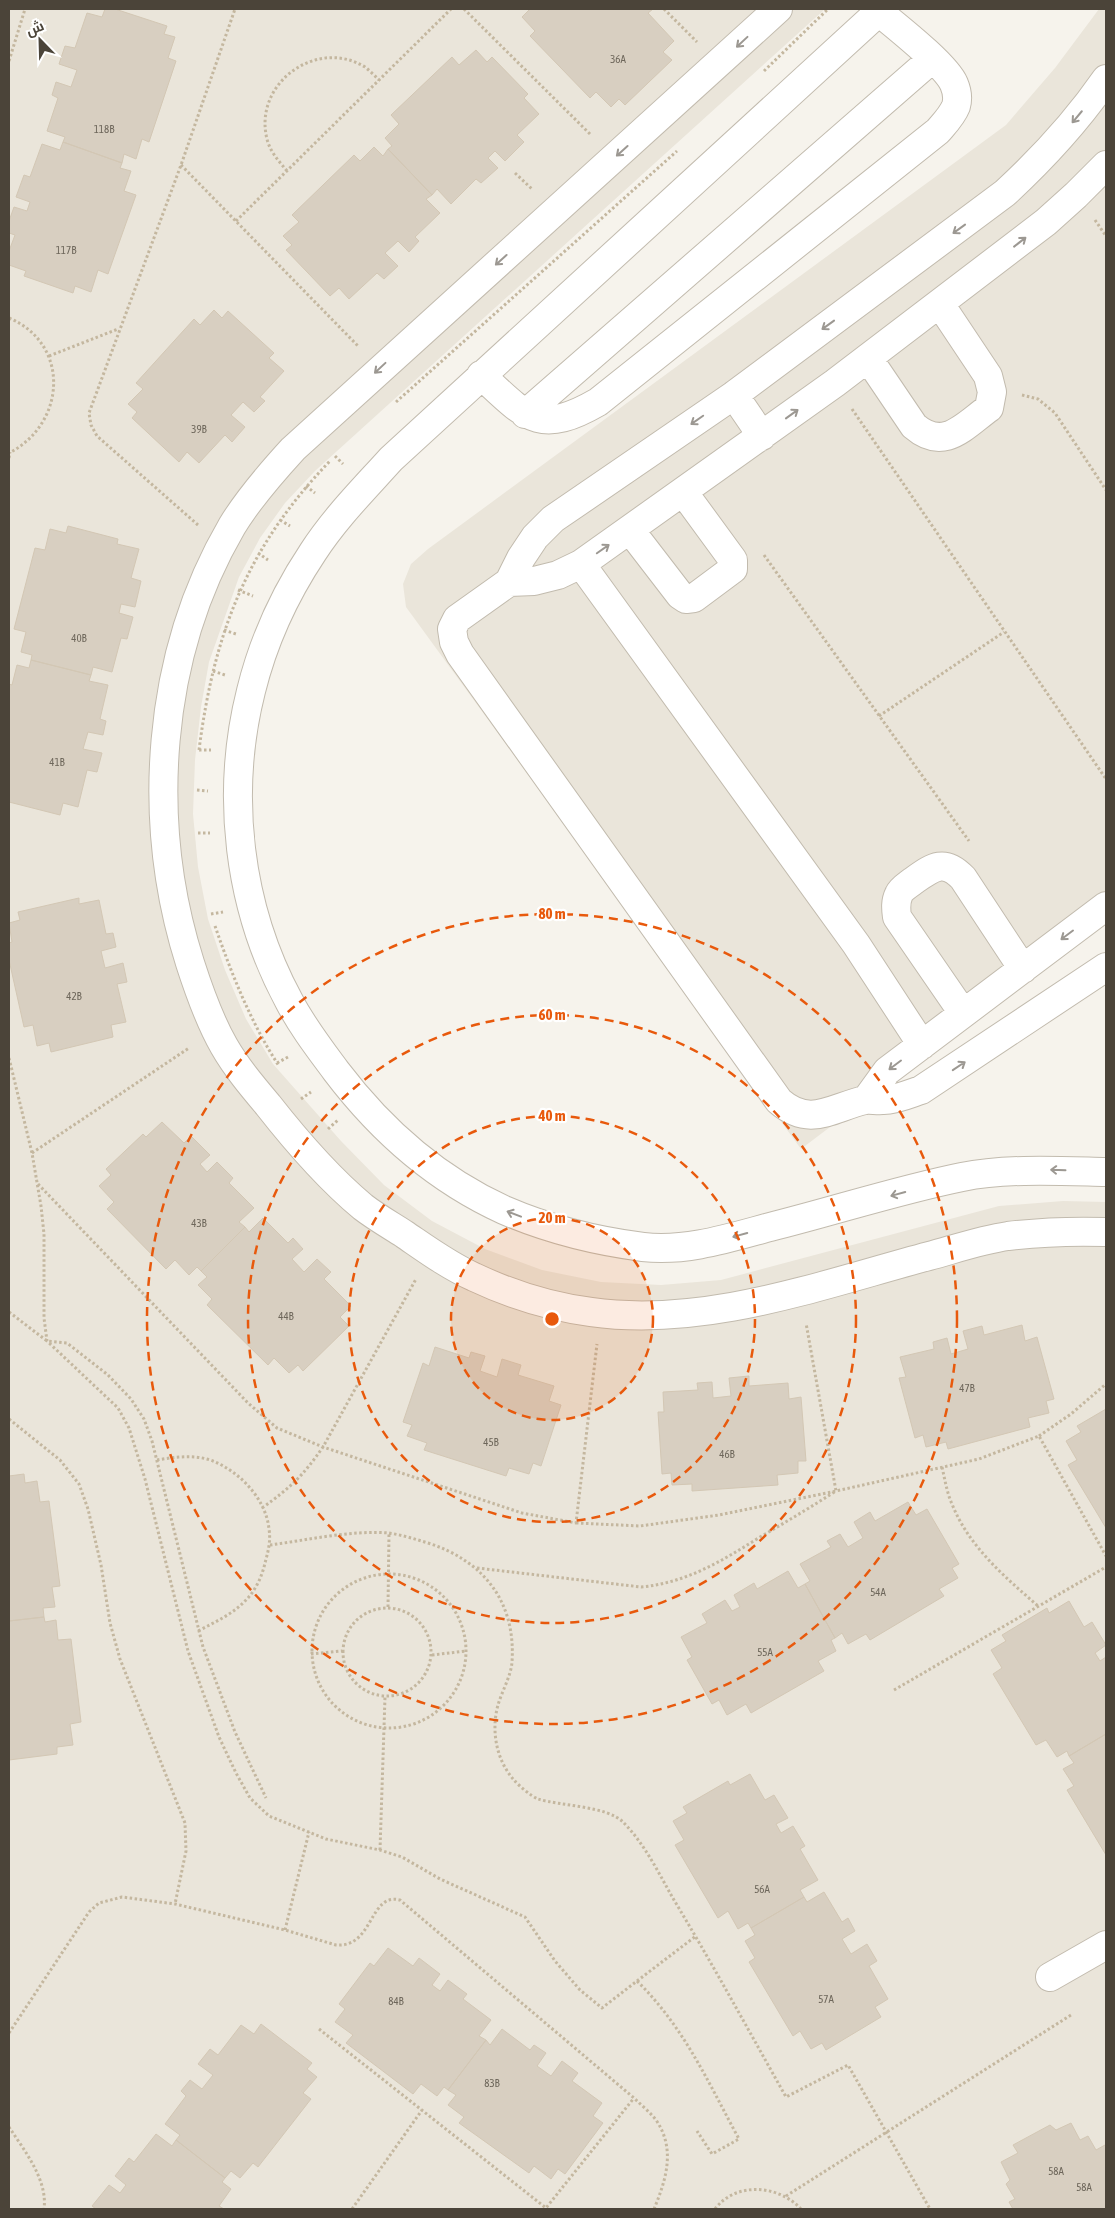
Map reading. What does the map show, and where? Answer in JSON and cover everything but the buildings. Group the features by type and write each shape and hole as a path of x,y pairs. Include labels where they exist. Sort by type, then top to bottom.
{"street":[{"path":"778,9 380,368 293,449 261,484 234,523 207,576 180,655 173,693 164,758 163,814 169,879 178,927 196,981 225,1047 248,1081 304,1150 364,1208 429,1251 473,1277 525,1296 563,1308 601,1314 661,1316 726,1310 1004,1236 1064,1231 1106,1232"},
{"path":"481,376 525,414 544,420 560,420 576,415 598,402 938,131 950,117 956,106 957,94 954,82 881,10 666,209 450,403 391,459 347,507 312,553 281,609 267,640 251,690 241,743 238,816 244,868 250,902 266,952 289,1001 317,1046 359,1102 417,1157 458,1185 502,1209 549,1227 585,1237 647,1248 703,1245 965,1176 1043,1170 1106,1172"},
{"path":"525,414 932,59"},
{"path":"1106,78 1089,103 1042,159 1005,194 734,395 553,519 535,537 521,558 509,582 458,619 452,629 454,642 460,654 778,1101 793,1111 810,1116 866,1100 885,1100 921,1090 1106,967"},
{"path":"509,582 534,580 558,575 581,564 684,493 835,384 940,304 1046,222 1106,167"},
{"path":"868,358 914,426 922,433 930,436 950,436 989,408 992,392 988,376 940,304"},
{"path":"734,395 762,436"},
{"path":"630,530 680,595 686,599 694,598 733,569 734,565 733,560 684,493"},
{"path":"581,564 856,944 922,1045"},
{"path":"963,1013 897,917 896,904 900,891 929,869 942,865 954,868 963,878 1023,968"},
{"path":"866,1100 887,1071 1106,906"},
{"path":"1050,1977 1106,1945"}],"path":[{"path":"9,61 25,9"},
{"path":"221,546 96,436 91,425 89,413 181,165 235,9"},
{"path":"236,221 451,9"},
{"path":"464,9 642,182 666,209"},
{"path":"664,9 718,64"},
{"path":"763,72 828,9"},
{"path":"287,171 274,156 267,139 265,120 268,100 284,77 292,70 309,61 328,58 347,60 365,67 379,80"},
{"path":"389,408 678,150"},
{"path":"181,165 380,368"},
{"path":"9,318 20,323 37,337 49,356 54,378 52,401 44,422 29,440 9,452 9,458"},
{"path":"49,356 119,329"},
{"path":"402,349 450,403"},
{"path":"835,384 1106,779"},
{"path":"992,400 1022,395 1038,399 1055,413 1106,490"},
{"path":"198,758 204,710 213,671 224,630 239,590 258,553 280,520 306,486 341,450"},
{"path":"335,456 343,464"},
{"path":"306,486 315,493"},
{"path":"280,520 290,526"},
{"path":"759,548 971,845"},
{"path":"258,553 268,560"},
{"path":"207,576 281,609"},
{"path":"224,630 239,635"},
{"path":"879,716 1004,632"},
{"path":"213,671 228,675"},
{"path":"204,710 212,712"},
{"path":"199,750 214,750"},
{"path":"197,782 197,799"},
{"path":"197,790 210,791"},
{"path":"198,825 199,841"},
{"path":"198,833 211,832"},
{"path":"209,906 240,992 258,1030 282,1070"},
{"path":"211,914 223,912"},
{"path":"258,1030 264,1027"},
{"path":"32,1153 216,1030"},
{"path":"277,1062 288,1056"},
{"path":"9,1058 32,1153 44,1234 44,1318 47,1341"},
{"path":"296,1092 306,1105"},
{"path":"300,1099 311,1092"},
{"path":"304,1150 359,1102"},
{"path":"322,1124 333,1136"},
{"path":"37,1183 248,1403 277,1428 323,1448 522,1513 576,1523 640,1526 719,1515 836,1491 979,1459 1039,1436 1071,1414 1106,1384"},
{"path":"262,1508 288,1490 323,1448 414,1285 429,1251"},
{"path":"800,1290 836,1491"},
{"path":"9,1312 47,1341 118,1408 129,1428 145,1478 188,1652 210,1712 236,1773 250,1798 269,1816 326,1839 380,1850 402,1857 440,1878 524,1917 555,1960 580,1990 602,2008 696,1936"},
{"path":"576,1523 601,1314"},
{"path":"47,1341 67,1343 108,1375 131,1399 144,1419 156,1460 198,1631 212,1675 234,1732 266,1798"},
{"path":"9,1418 60,1460 78,1484 88,1510 101,1566 110,1624 120,1659 185,1823 186,1851 175,1904"},
{"path":"1039,1436 1106,1556"},
{"path":"156,1460 185,1456 212,1460 237,1474 252,1489 262,1508 269,1528 270,1545 262,1576 247,1600 225,1617 198,1631"},
{"path":"942,1467 952,1505 971,1539 996,1568 1038,1606"},
{"path":"476,1567 641,1587 661,1586 712,1567 836,1491"},
{"path":"270,1545 361,1533 389,1534 411,1537 450,1550 476,1567 495,1588 512,1633 512,1665 498,1707 494,1737 500,1756 513,1779 536,1798 598,1810 621,1820 638,1839 696,1936 786,2097 848,2066 930,2209"},
{"path":"388,1607 389,1534"},
{"path":"894,1690 1106,1567"},
{"path":"388,1574 406,1575 422,1581 437,1590 449,1602 459,1617 466,1651 464,1669 458,1686 448,1701 435,1713 419,1722 402,1728 365,1725 348,1717 333,1706 322,1690 314,1673 311,1654 312,1636 318,1620 326,1605 339,1591 354,1582 370,1576 388,1574"},
{"path":"388,1607 402,1610 419,1622 430,1640 432,1655 422,1680 411,1689 399,1695 385,1697 372,1694 359,1687 350,1677 344,1664 342,1651 345,1637 352,1625 361,1616 374,1610 388,1607"},
{"path":"311,1654 342,1651"},
{"path":"432,1655 466,1651"},
{"path":"380,1850 385,1697"},
{"path":"285,1930 309,1832"},
{"path":"9,2033 65,1946 89,1912 99,1903 122,1897 175,1904 285,1930 336,1946 344,1946 353,1943 360,1937 382,1903 394,1898 400,1900 634,2098 656,2120 664,2137 669,2162 654,2209"},
{"path":"637,1981 658,2002 677,2027 702,2069 739,2139 712,2154 697,2131"},
{"path":"786,2196 1071,2015"},
{"path":"318,2029 546,2208 634,2098"},
{"path":"352,2209 422,2110"},
{"path":"9,2127 31,2162 39,2180 45,2202 44,2209"},
{"path":"715,2209 733,2195 751,2190 769,2190 786,2196 801,2209"}],"shaded area":[{"path":"9,9 825,9 315,471 285,503 260,538 239,577 209,662 201,707 195,760 193,814 198,867 208,919 225,970 246,1019 273,1064 341,1141 384,1185 432,1221 485,1249 542,1270 601,1282 661,1285 721,1280 999,1206 1063,1201 1106,1202 1106,2209 9,2209"},
{"path":"1099,9 1106,9 1106,918 801,1149 406,607 403,584 411,564 428,549 1006,125 1055,68"}]}
